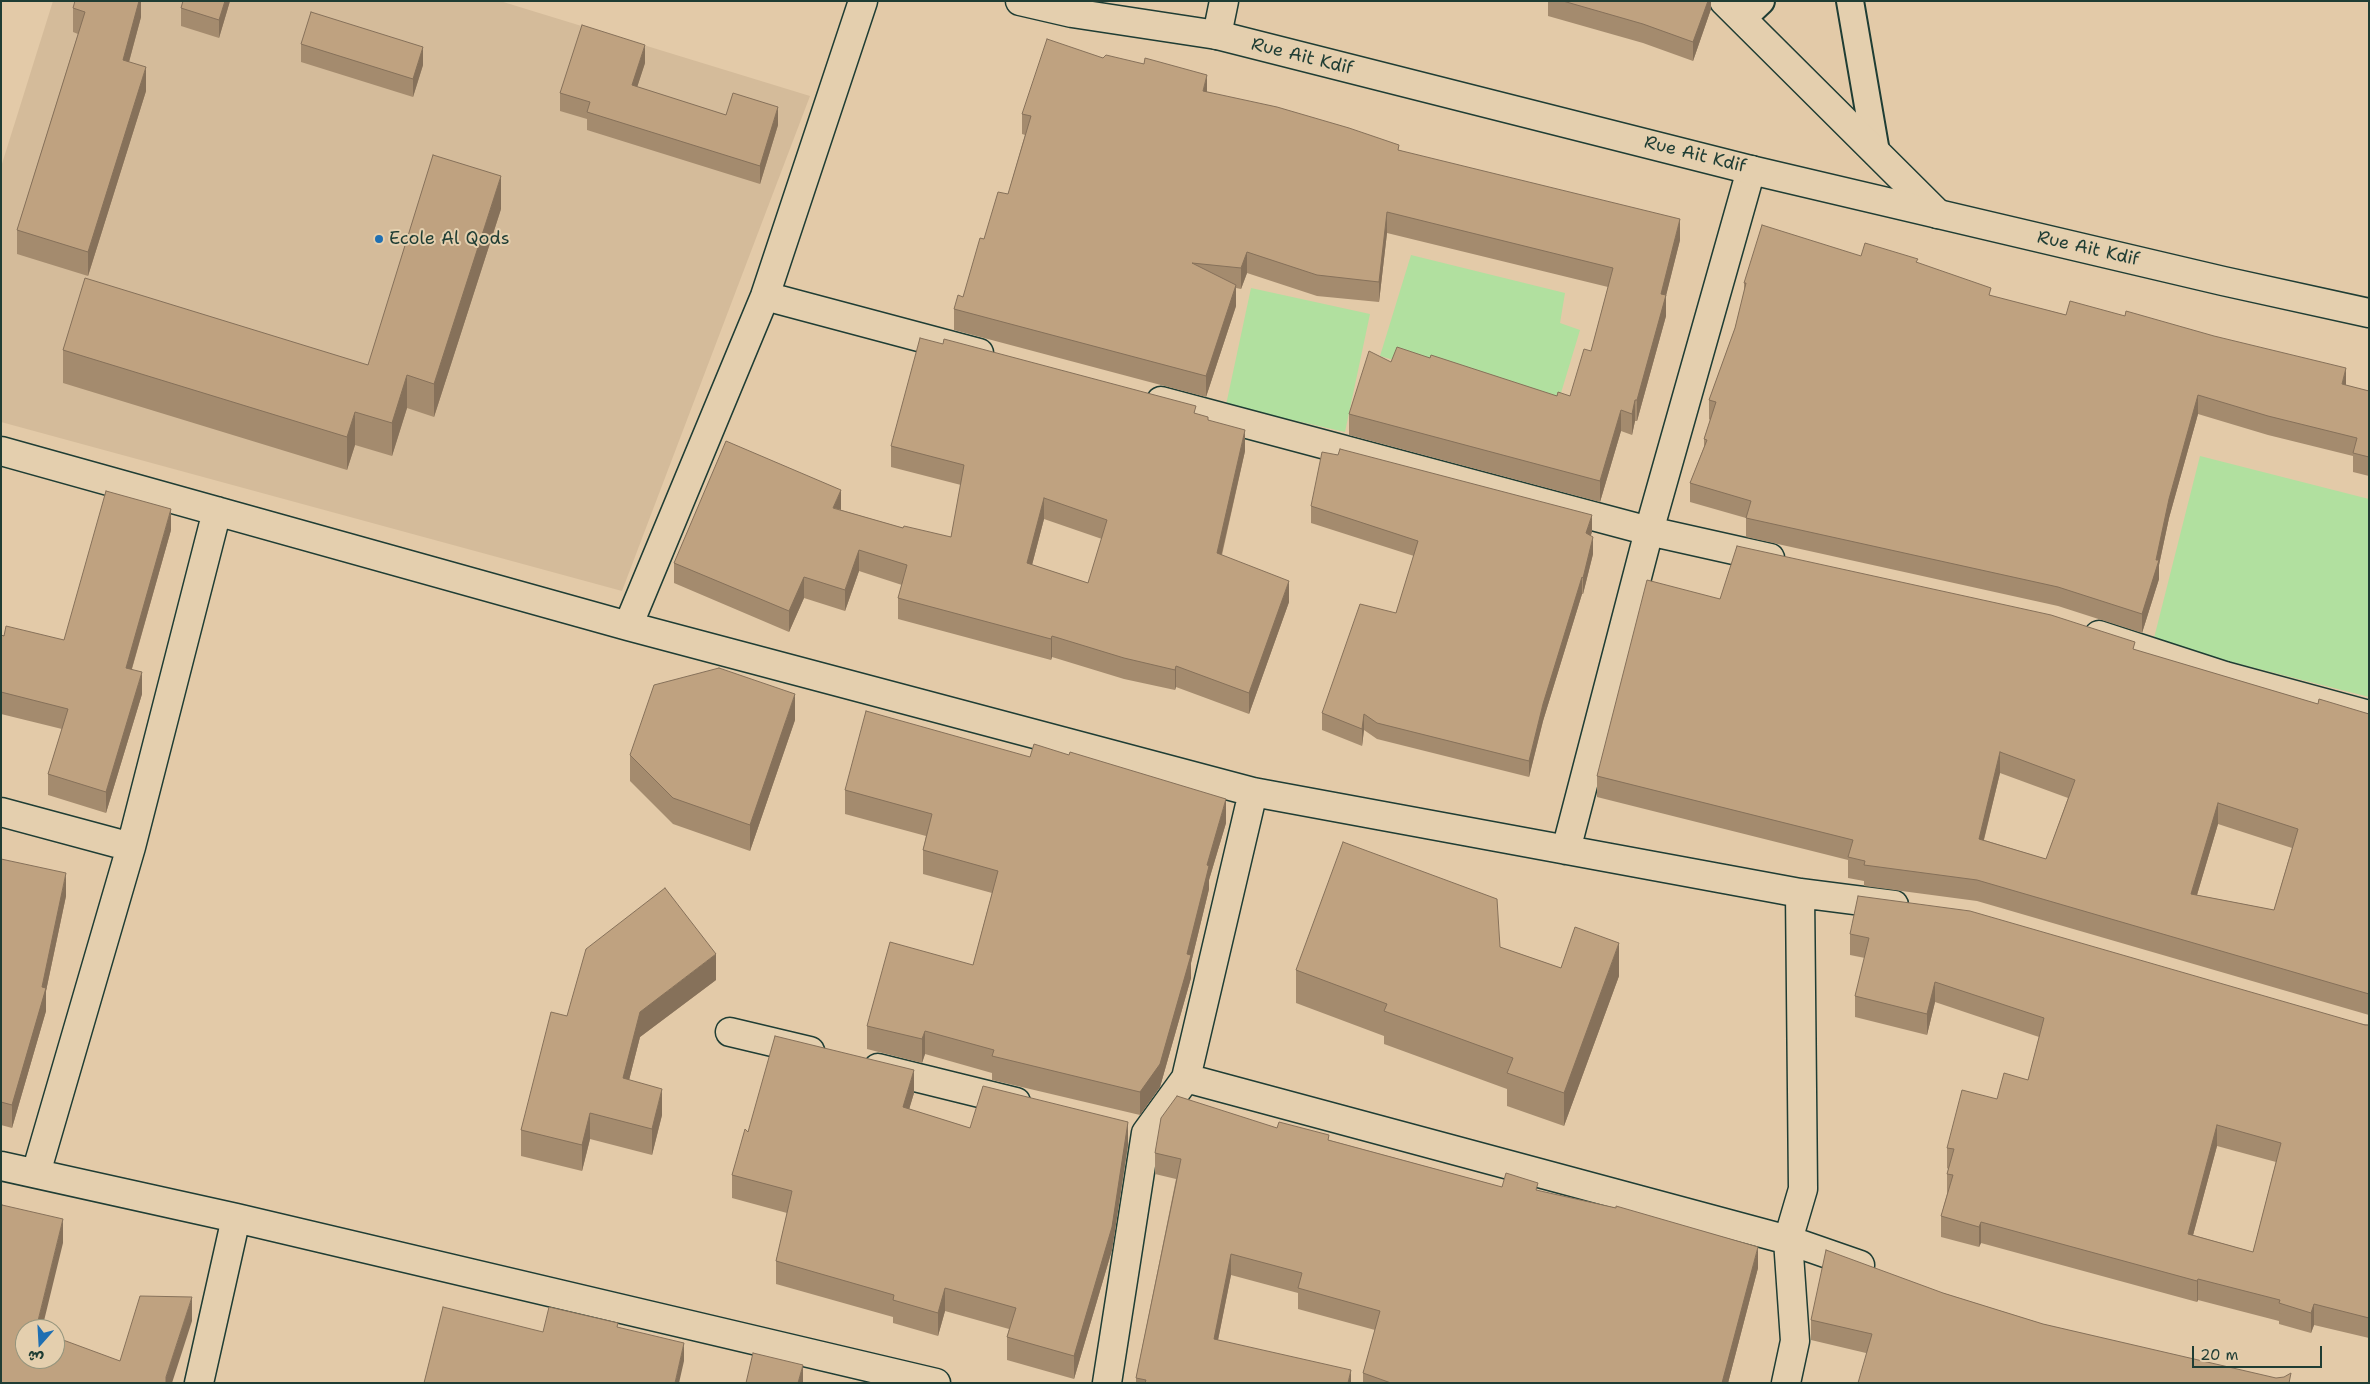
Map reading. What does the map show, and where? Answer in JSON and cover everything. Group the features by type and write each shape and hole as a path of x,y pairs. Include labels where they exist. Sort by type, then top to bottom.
{"street":[{"path":"628,626 766,296 863,1"},
{"name":"Rue Ait Kdif","path":"1020,1 1072,13 1217,35 1752,170 2369,312"},
{"path":"1217,35 1224,1"},
{"path":"1742,7 1876,152 1938,214"},
{"path":"1566,850 1649,531 1752,170"},
{"path":"766,296 1006,360"},
{"path":"1140,395 1649,531 1792,563"},
{"path":"1,451 628,626 1253,792 1800,893 1915,908"},
{"path":"36,1173 131,847 217,511"},
{"path":"2074,627 2225,676 2369,715"},
{"path":"1107,1383 1146,1133 1186,1078 1253,792"},
{"path":"1,812 131,847"},
{"path":"1786,1383 1795,1341 1788,1240 1803,1189 1800,893"},
{"path":"730,1032 1040,1107"},
{"path":"1186,1078 1788,1240 1880,1272"},
{"path":"1118,1126 1146,1133"},
{"path":"1,1166 236,1218 936,1383"},
{"path":"199,1383 236,1218"}],"lane":[{"path":"1850,1 1876,152"}],"shaded area":[{"name":"Ecole Al Qods","path":"53,1 500,1 810,96 622,591 1,422 1,167"}],"green space":[{"path":"1411,255 1565,293 1560,323 1580,330 1558,403 1554,407 1380,356"},
{"path":"1251,288 1370,314 1345,432 1226,405"},
{"path":"2200,456 2369,499 2369,697 2153,642"}],"building":[{"path":"75,1 139,1 123,60 146,67 88,252 17,230 85,12 73,8"},
{"path":"183,1 225,1 219,20 181,8"},
{"path":"1563,1 1708,1 1693,42 1643,24"},
{"path":"311,12 423,47 413,79 301,44"},
{"path":"582,25 645,45 632,85 726,115 733,93 778,107 760,166 587,112 590,102 560,93"},
{"path":"1047,39 1103,58 1106,55 1144,64 1145,58 1207,75 1203,91 1277,107 1349,128 1399,145 1398,150 1680,219 1661,294 1666,295 1637,400 1635,400 1632,414 1621,410 1600,481 1349,414 1369,351 1391,362 1397,347 1430,358 1431,355 1557,396 1558,392 1570,396 1584,349 1591,351 1613,268 1387,212 1379,282 1317,275 1247,252 1241,268 1192,263 1236,285 1206,376 954,309 958,295 963,297 980,238 984,239 998,192 1008,194 1031,116 1022,114"},
{"path":"433,155 501,176 434,384 407,375 392,423 355,412 347,437 63,350 85,278 368,365"},
{"path":"1762,225 1861,256 1865,243 1918,259 1916,262 1991,288 1989,295 2066,315 2070,301 2125,316 2126,311 2214,336 2346,368 2342,384 2369,391 2369,457 2353,453 2357,438 2268,416 2198,395 2169,499 2156,560 2159,560 2142,614 2058,587 1746,518 1751,501 1690,483 1707,440 1704,439 1716,402 1709,400 1735,328 1746,283 1744,283"},
{"path":"920,338 943,344 944,339 1196,406 1194,413 1208,417 1208,420 1245,430 1217,553 1289,581 1249,693 1176,666 1175,670 1124,658 1052,636 1051,639 898,598 907,565 859,550 845,590 804,577 789,611 674,563 726,441 841,490 833,508 903,528 904,526 951,537 964,465 891,446","holes":["1044,498 1107,520 1088,583 1027,563"]},
{"path":"1340,449 1592,515 1586,533 1593,537 1583,578 1543,704 1529,761 1377,723 1364,714 1362,729 1322,713 1360,604 1396,613 1418,541 1311,506 1322,452 1338,455"},
{"path":"106,491 171,509 126,668 142,672 106,792 48,774 68,709 1,692 1,635 4,636 6,626 64,640"},
{"path":"1737,546 2051,615 2135,642 2133,649 2318,704 2319,699 2369,714 2369,994 1977,880 1864,865 1865,861 1848,857 1853,840 1597,776 1647,580 1720,599","holes":["2000,752 2075,780 2046,859 1979,839","2218,803 2298,829 2274,910 2191,894"]},
{"path":"719,668 795,694 750,825 673,798 630,755 654,685"},
{"path":"866,711 1030,757 1034,744 1069,755 1070,752 1226,799 1207,865 1209,866 1187,954 1191,955 1160,1064 1140,1092 992,1056 994,1050 925,1031 922,1039 867,1026 890,942 973,965 998,871 923,850 932,814 845,790"},
{"path":"1343,842 1497,899 1500,947 1561,968 1575,927 1619,943 1564,1093 1507,1073 1513,1058 1384,1011 1387,1004 1296,970"},
{"path":"1,859 66,873 42,987 46,988 12,1105 1,1102"},
{"path":"665,888 716,954 640,1012 623,1078 662,1089 652,1129 590,1113 582,1145 521,1130 551,1012 567,1016 586,949"},
{"path":"1858,896 1970,911 2369,1025 2369,1318 2314,1304 2311,1313 2279,1303 2280,1300 2198,1279 2197,1281 1981,1222 1979,1227 1941,1216 1953,1175 1947,1174 1954,1149 1947,1148 1962,1090 1997,1099 2004,1073 2028,1080 2044,1018 1935,982 1927,1014 1855,996 1869,938 1850,934","holes":["2217,1125 2281,1143 2253,1252 2188,1234"]},
{"path":"775,1036 914,1070 903,1107 970,1128 983,1086 1128,1122 1112,1227 1074,1356 1007,1337 1016,1308 945,1288 938,1313 893,1300 894,1295 776,1261 792,1191 732,1175 745,1129 748,1132"},
{"path":"1177,1096 1277,1128 1279,1122 1329,1135 1328,1140 1502,1187 1506,1173 1538,1183 1536,1190 1616,1208 1616,1206 1758,1247 1722,1383 1391,1383 1363,1373 1380,1311 1298,1288 1302,1273 1231,1254 1214,1339 1351,1370 1348,1383 1145,1383 1146,1380 1136,1378 1181,1159 1155,1153 1161,1118"},
{"path":"2,1205 63,1219 38,1319 15,1319 15,1369 65,1369 65,1341 120,1361 140,1296 192,1297 166,1377 166,1383 1,1383"},
{"path":"1826,1250 1943,1293 2043,1324 2276,1378 2284,1377 2291,1373 2289,1383 1858,1383 1872,1334 1811,1320"},
{"path":"443,1307 543,1332 549,1307 618,1323 617,1327 684,1343 675,1383 424,1383"},
{"path":"753,1353 803,1365 798,1383 746,1383"}],"place":[{"name":"Ecole Al Qods","path":"379,239"}]}
